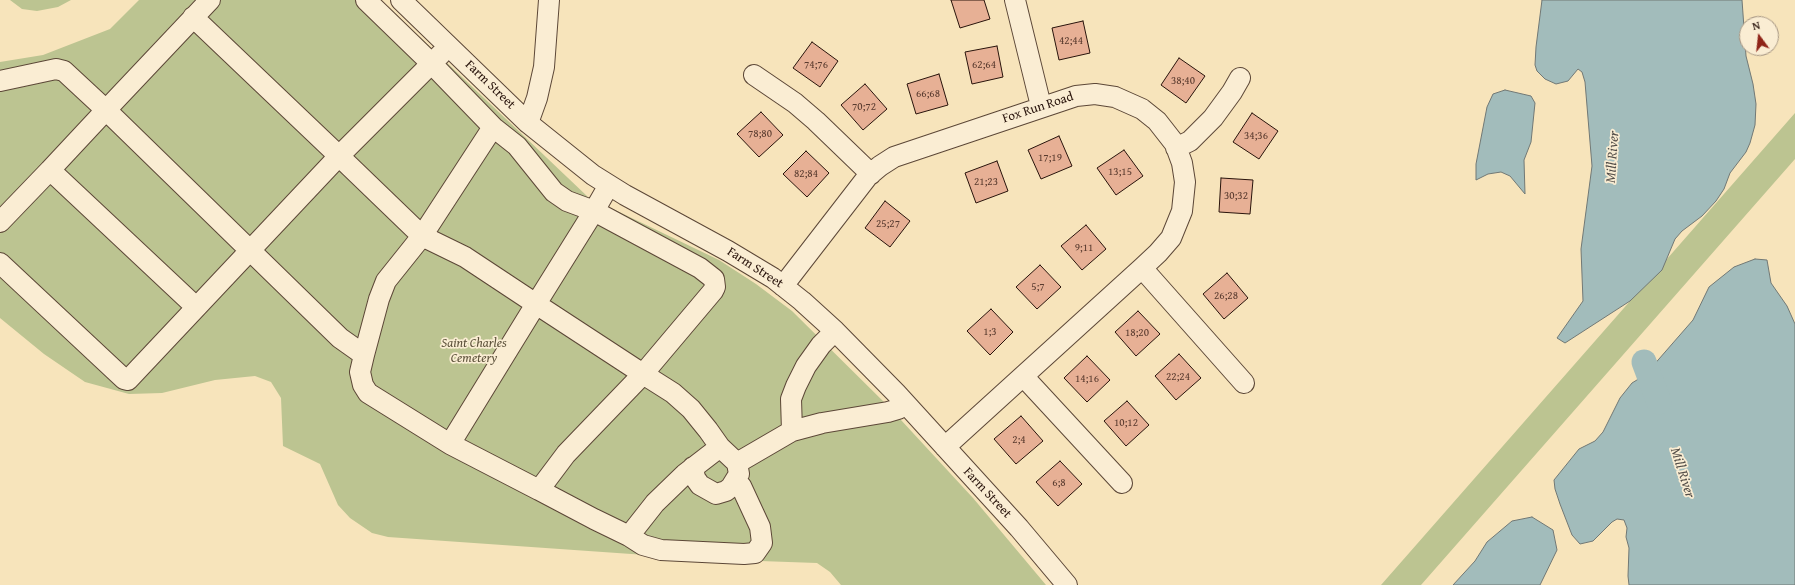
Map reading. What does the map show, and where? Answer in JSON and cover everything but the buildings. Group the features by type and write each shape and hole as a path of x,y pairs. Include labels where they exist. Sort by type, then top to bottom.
{"street":[{"path":"0,222 210,0"},
{"path":"366,0 432,64 492,127 517,146 554,192 567,202 594,211 700,268 714,279 715,287 713,291 643,374 566,454 540,490"},
{"name":"Farm Street","path":"402,0 528,123 560,150 609,185 728,251 783,286 835,331 905,404 1019,528 1067,585"},
{"path":"528,123 537,98 544,67 549,0"},
{"path":"1016,0 1041,106"},
{"path":"193,17 422,236 465,257 673,393 691,409 708,430 736,472 760,527 762,543 755,553 744,554 661,550 643,545 629,536 450,444 368,393 363,385 360,372 379,299 386,281 422,236 492,127"},
{"path":"0,263 124,379 128,380 339,156 432,64 449,45"},
{"path":"0,81 56,69 64,71 251,250 340,338 364,355"},
{"path":"754,75 794,102 816,120 871,174"},
{"path":"1176,148 1190,141 1213,118 1232,92 1240,78"},
{"name":"Fox Run Road","path":"783,286 871,174 894,157 1041,106 1066,98 1086,94 1105,95 1120,99 1142,109 1153,118 1167,132 1176,148 1182,163 1185,182 1182,211 1175,229 1165,246 945,447"},
{"path":"50,170 196,307"},
{"path":"450,444 609,185"},
{"path":"1142,268 1244,383"},
{"path":"792,431 791,399 796,386 806,366 821,345 835,331"},
{"path":"1023,376 1122,483"},
{"path":"693,467 694,478 700,485 716,494 726,491 736,472 792,431 822,423 888,412 898,409 905,404"},
{"path":"629,536 655,503 693,467 720,448"}],"green space":[{"path":"10,0 71,0 58,7 37,11 22,9"},
{"name":"Saint Charles Cemetery","path":"139,0 381,0 588,197 719,260 756,284 792,311 889,407 973,498 1046,585 841,585 830,572 817,563 703,559 388,537 372,533 350,518 338,505 320,464 283,446 281,398 271,382 255,376 215,380 162,393 129,394 85,382 44,354 0,318 0,62 43,55 110,29"},
{"path":"1795,113 1795,159 1421,585 1381,585"}],"water":[{"path":"1542,0 1742,0 1743,16 1739,16 1739,56 1746,56 1756,104 1755,125 1746,152 1730,173 1724,189 1716,201 1702,216 1682,231 1675,239 1662,270 1630,301 1565,343 1557,338 1583,301 1581,249 1592,166 1585,82 1582,72 1578,69 1568,81 1556,84 1545,79 1537,71 1535,65"},
{"path":"1505,90 1531,96 1535,103 1531,142 1524,160 1525,194 1510,176 1501,172 1488,174 1476,180 1476,164 1487,107 1493,94"},
{"path":"1755,259 1767,260 1771,283 1787,306 1795,324 1795,585 1629,585 1629,548 1626,537 1627,528 1624,520 1617,519 1593,541 1580,544 1572,535 1555,489 1554,480 1579,449 1595,441 1603,432 1620,398 1632,383 1645,375 1693,320 1709,287 1734,267"},
{"path":"1532,517 1553,530 1557,550 1540,585 1453,585 1475,561 1487,542 1512,521"}],"waterway":[{"name":"Mill River","path":"1644,362 1659,402"}]}
